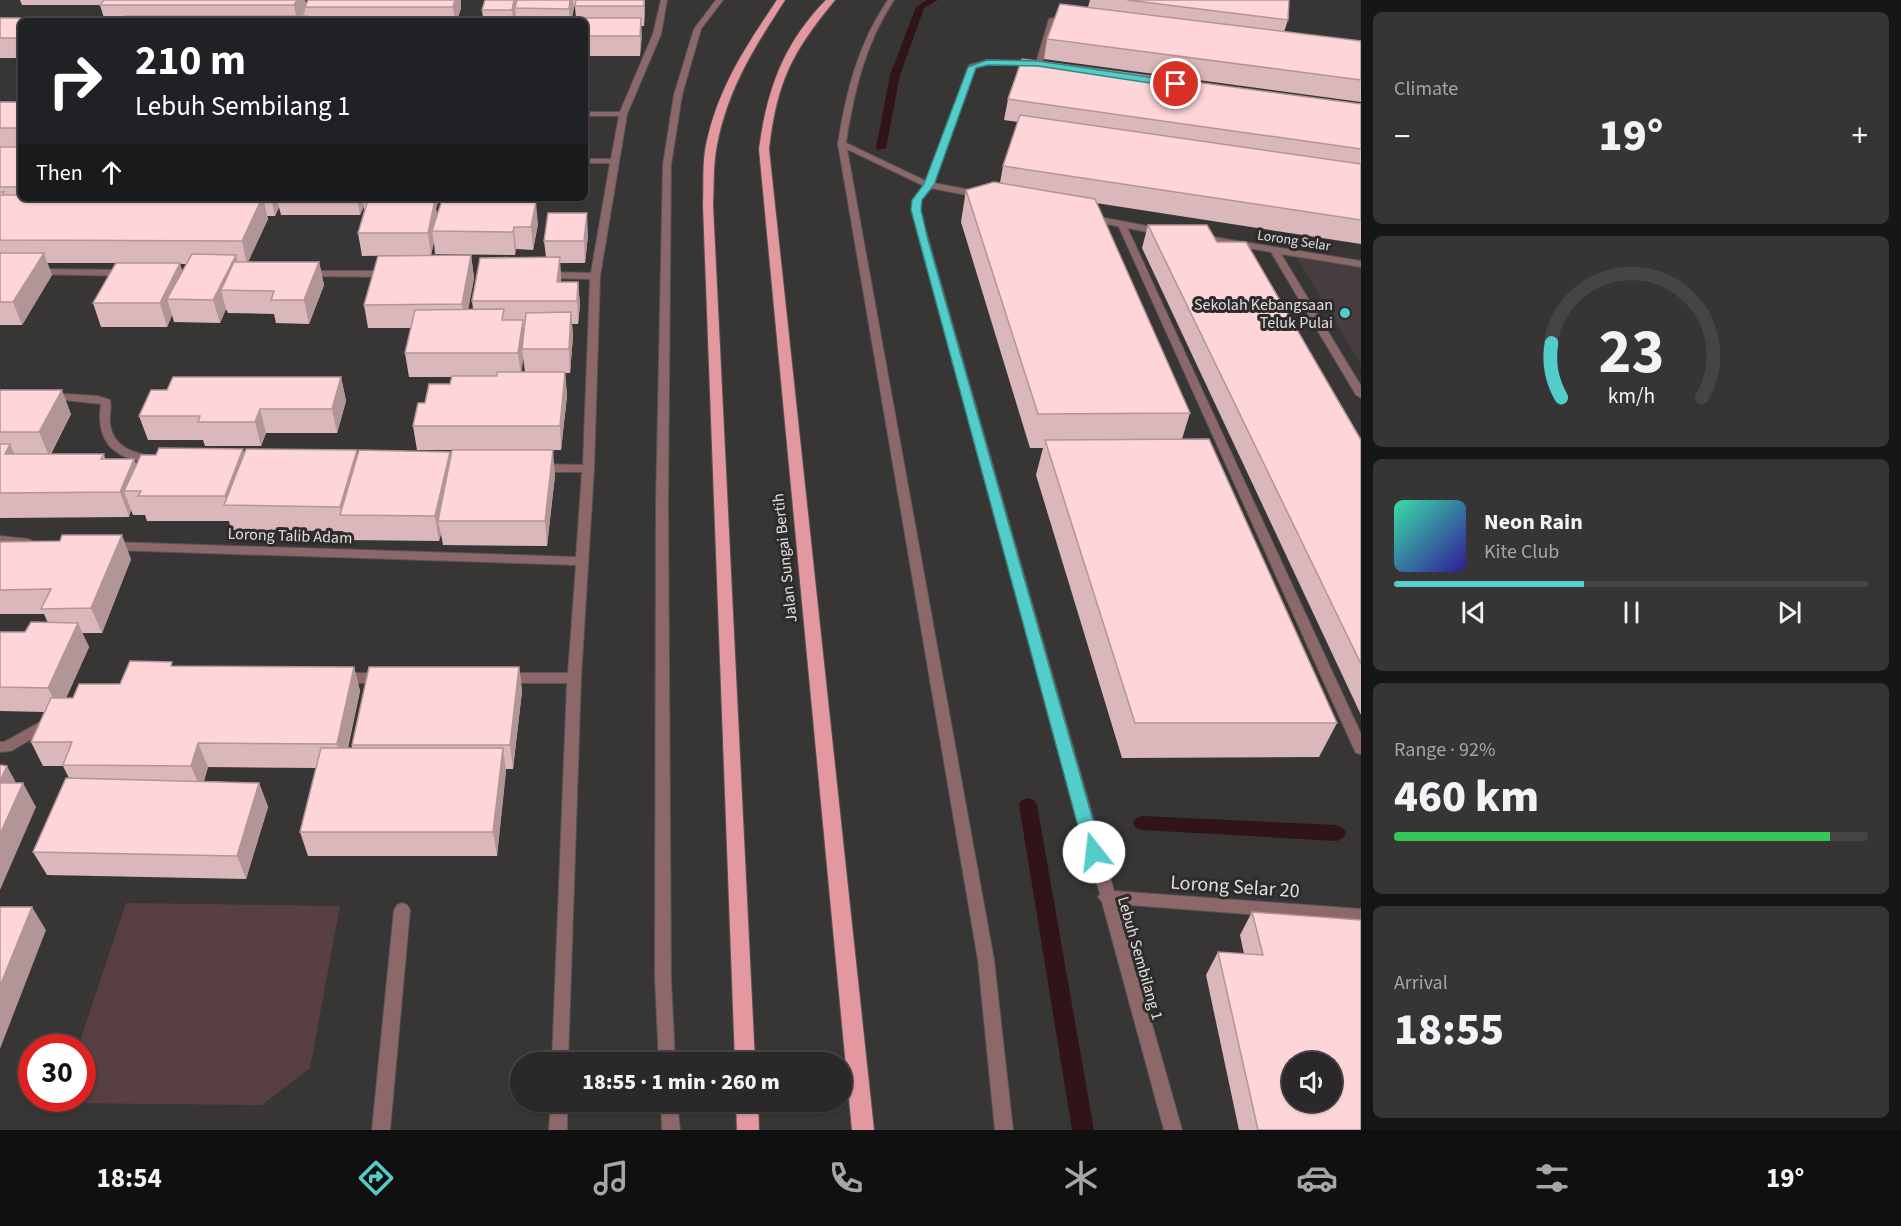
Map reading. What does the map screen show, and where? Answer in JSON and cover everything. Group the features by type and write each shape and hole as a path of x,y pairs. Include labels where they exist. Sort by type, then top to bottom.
{"main road":[{"path":"745,1052 708,206 711,147 723,99 741,59 781,0"},
{"name":"Jalan Sungai Bertih","path":"831,0 821,9 785,64 771,102 764,149 863,1130"},
{"path":"747,1112 748,1130"}],"street":[{"path":"560,1052 574,678 580,561 588,469 595,276 623,114 664,0"},
{"path":"667,1052 663,978 662,550 667,165 678,95 698,29 720,0"},
{"path":"891,0 864,49 848,99 842,144 986,960 1004,1130"},
{"path":"1049,65 1038,64 1053,19 1075,16"},
{"name":"Lebuh Sembilang 1","path":"1038,64 987,62 972,67 929,185 917,200 916,210 1106,897 1173,1130"},
{"path":"588,114 623,114"},
{"path":"842,144 929,185 986,196"},
{"path":"588,161 614,161"},
{"path":"1076,215 1169,233"},
{"path":"1122,225 1361,748"},
{"name":"Lorong Selar","path":"1193,237 1361,264"},
{"path":"1275,251 1361,395"},
{"path":"24,272 131,273"},
{"path":"297,274 393,274"},
{"path":"536,275 595,276"},
{"path":"33,395 76,396 106,402 105,428 112,442 122,452 145,460 169,461"},
{"path":"528,468 588,469"},
{"path":"0,540 47,544"},
{"name":"Lorong Talib Adam","path":"94,546 580,561"},
{"path":"328,678 398,678"},
{"path":"492,678 574,678"},
{"path":"0,747 6,747 64,714"},
{"name":"Lorong Selar 20","path":"1106,897 1361,916"},
{"path":"381,1130 402,910"},
{"path":"558,1130 559,1112"},
{"path":"670,1112 671,1130"}],"shaded area":[{"name":"Sekolah Kebangsaan Teluk Pulai","path":"1292,250 1361,261 1361,365"},
{"path":"126,903 340,906 310,1068 262,1105 96,1103 96,1034 82,1034"}],"building":[{"path":"104,0 297,0 294,5 100,5"},
{"path":"308,0 455,0 453,7 305,7"},
{"path":"485,0 514,0 512,10 482,10"},
{"path":"517,0 570,0 569,9 515,8"},
{"path":"576,0 644,0 644,6 575,6"},
{"path":"1127,0 1289,0 1288,20"},
{"path":"1060,4 1361,41 1361,80 1047,39"},
{"path":"125,16 307,16 306,18 123,18"},
{"path":"310,17 474,17 474,18"},
{"path":"0,18 18,18 18,38 0,38"},
{"path":"588,18 641,18 640,36 588,36"},
{"path":"1022,59 1361,104 1361,149 1008,99"},
{"path":"0,102 18,102 18,128 0,128"},
{"path":"1020,115 1361,164 1361,220 1003,166"},
{"path":"0,147 18,147 18,187 0,187"},
{"path":"994,182 1095,199 1190,413 1038,414 966,190"},
{"path":"0,192 4,192 2,195 18,195 18,201 261,201 242,241 0,240"},
{"path":"368,201 435,201 428,233 358,233"},
{"path":"442,201 536,202 531,227 514,227 513,232 432,231"},
{"path":"548,213 587,213 584,241 544,241"},
{"path":"1148,225 1207,225 1217,242 1246,242 1361,440 1361,664"},
{"path":"0,253 44,253 13,302 0,302"},
{"path":"192,254 236,255 213,300 167,299"},
{"path":"471,255 462,304 364,305 378,256"},
{"path":"560,257 557,282 578,282 577,301 472,301 480,258"},
{"path":"234,262 319,262 304,300 271,300 274,291 221,290"},
{"path":"116,263 180,263 160,303 93,303"},
{"path":"504,309 502,320 523,320 518,353 405,353 415,310"},
{"path":"571,312 569,349 522,349 526,313"},
{"path":"497,372 565,372 560,426 413,426 418,403 425,403 429,384 450,384 452,376 497,376"},
{"path":"173,377 341,377 332,409 260,409 255,422 198,422 200,416 139,416 151,390 167,390"},
{"path":"0,390 62,390 39,432 0,432"},
{"path":"1209,439 1337,723 1135,723 1045,440"},
{"path":"0,444 10,444 5,454 104,454 101,459 134,459 120,492 0,493"},
{"path":"159,448 243,449 225,496 138,496 141,491 124,491 141,455 156,455"},
{"path":"246,449 357,450 340,507 224,505"},
{"path":"359,450 450,452 435,516 340,515"},
{"path":"452,450 553,450 545,521 438,521"},
{"path":"62,535 122,535 91,608 41,609 51,589 0,590 0,542 60,541"},
{"path":"31,622 78,623 48,688 0,687 0,632 25,632"},
{"path":"130,661 172,662 171,666 354,667 337,744 198,743 191,766 63,765 72,742 31,742 51,698 73,698 79,684 120,684"},
{"path":"369,667 519,667 510,745 352,745"},
{"path":"321,748 503,748 493,832 300,832"},
{"path":"0,765 7,766 0,781"},
{"path":"66,778 259,783 237,856 33,852"},
{"path":"0,783 23,783 0,834"},
{"path":"0,907 32,907 0,986"},
{"path":"1252,912 1361,920 1361,1130 1258,1130 1218,952 1263,955"}],"waterway":[{"path":"881,148 895,75 920,7 934,0"},
{"path":"1028,805 1083,1130"},
{"path":"1142,823 1337,833"}],"place":[{"name":"Sekolah Kebangsaan Teluk Pulai","path":"1345,313"}],"route":[{"path":"1094,852 923,240 916,210 917,200 929,185 972,67 987,62 1038,64 1176,84"}]}
